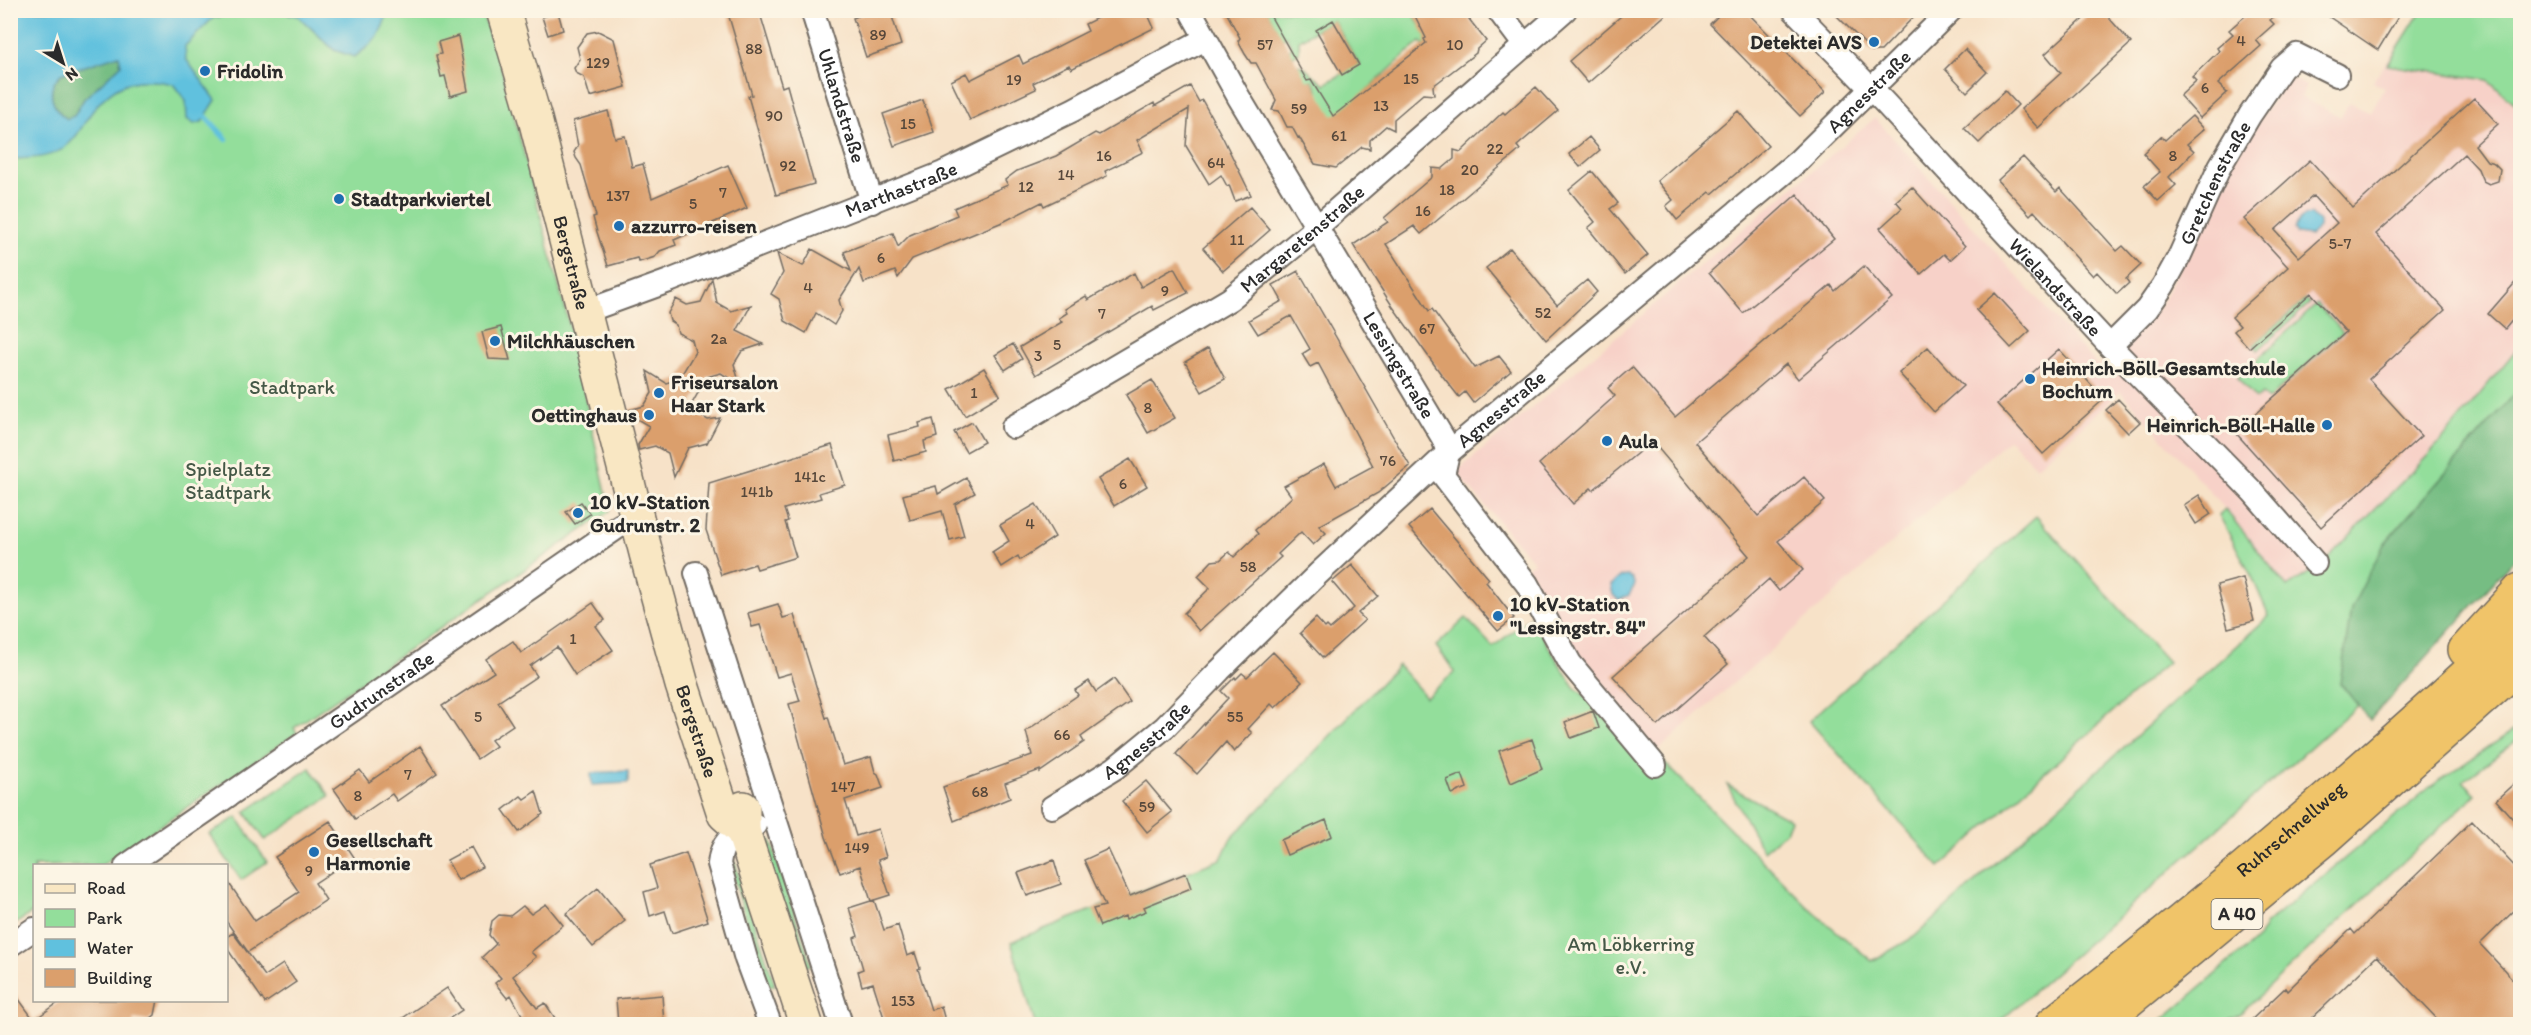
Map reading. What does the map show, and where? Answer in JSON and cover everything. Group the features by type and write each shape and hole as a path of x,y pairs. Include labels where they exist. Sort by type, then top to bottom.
{"highway":[{"path":"2395,760 2452,665 2520,590"},
{"name":"Ruhrschnellweg","path":"2100,1024 2245,908 2395,760 2520,625"},
{"name":"Ruhrschnellweg","path":"2052,1024 2520,665"},
{"path":"2395,760 2466,726 2520,695"}],"street":[{"name":"Bergstraße","path":"503,10 520,64 682,685 724,814 743,831 806,1024"},
{"name":"Uhlandstraße","path":"812,10 872,202"},
{"name":"Lessingstraße","path":"1190,10 1316,228 1443,438 1448,453 1443,475 1527,584 1570,663 1655,765"},
{"path":"1498,10 1525,46"},
{"name":"Margaretenstraße","path":"1013,427 1230,299 1316,228 1565,10"},
{"name":"Wielandstraße","path":"1794,10 1872,90 2110,346 2253,492 2315,563"},
{"name":"Agnesstraße","path":"1052,807 1115,768 1165,727 1220,669 1318,574 1448,453 1798,161 1951,10"},
{"name":"Marthastraße","path":"584,312 943,173 1073,110 1205,39"},
{"name":"Gretchenstraße","path":"2110,346 2147,309 2163,286 2220,166 2250,115 2282,68 2297,55 2337,75"},
{"name":"Gudrunstraße","path":"129,864 621,525 638,518"},
{"path":"696,573 772,816 841,1024"},
{"path":"770,1024 746,959 719,864 720,851 728,838 772,816"},
{"path":"10,945 33,929"}],"shaded area":[{"name":"Heinrich-Böll-Gesamtschule Bochum","path":"2413,23 2388,65 2488,80 2520,109 2520,345 2438,445 2320,566 2286,587 2225,509 2121,391 2036,467 2009,439 1655,753 1595,686 1527,567 1534,562 1456,472 1875,118 2098,366 2160,306 2226,171 2288,77 2306,86 2301,97 2341,117 2349,103 2371,113 2384,88 2373,82"}],"green space":[{"name":"Stadtpark","path":"11,11 481,11 499,59 569,324 610,511 294,728 297,733 103,864 33,864 33,912 11,927"},
{"path":"1267,11 1412,11 1419,24 1440,36 1426,47 1421,42 1412,49 1353,103 1333,127 1314,94 1318,91 1312,80 1307,82 1296,66 1301,65 1325,84 1359,64 1333,20 1299,40 1299,52 1292,57 1288,50 1292,47 1286,36 1282,39"},
{"path":"2421,11 2520,11 2520,109 2488,80 2387,65"},
{"path":"119,54 121,65 84,99 74,116 67,119 61,115 54,104 52,92 61,74"},
{"path":"2306,299 2310,303 2258,350 2254,345"},
{"path":"2317,304 2343,332 2268,400 2262,394 2256,399 2237,378"},
{"name":"Am Löbkerring e.V.","path":"2520,345 2520,388 2384,544 2340,683 2358,705 1997,1024 1035,1024 1011,942 1221,859 1230,840 1398,665 1426,697 1455,672 1436,646 1466,618 1493,647 1530,617 1574,687 1655,753 1810,909 1872,961 1914,937 2269,616 2253,579 2219,515 2225,509 2287,587 2320,566 2438,445"},
{"path":"2520,388 2520,553 2370,720 2340,683 2351,609 2384,544"},
{"path":"2036,516 2168,662 1940,867 1809,721"},
{"path":"2520,726 2520,738 2463,781 2476,794 2240,1014 2221,1024 2157,1024 2258,938 2266,924 2430,787"},
{"path":"310,768 330,796 265,840 245,812"},
{"path":"1727,785 1791,820 1786,831 1763,851"},
{"path":"237,817 267,862 241,880 209,834"},
{"path":"764,836 771,841 811,965 802,968 761,839"},
{"path":"728,858 735,863 775,985 766,987"}],"water":[{"path":"11,10 245,11 213,18 185,46 186,59 216,100 202,122 194,124 187,119 186,101 173,84 150,81 130,82 104,98 74,139 58,152 45,156 11,159","holes":["119,55 121,65 84,99 74,116 67,119 61,115 52,98 53,86 61,74"]},
{"path":"278,11 387,11 383,26 376,38 354,57 334,50 298,16"},
{"path":"2311,215 2319,222 2319,228 2310,236 2297,234 2294,228 2297,223 2303,217"},
{"path":"1620,577 1632,578 1635,585 1629,595 1619,600 1613,595 1611,585"},
{"path":"628,771 628,783 592,785 591,773"}],"building":[{"path":"727,10 759,10 782,87 787,85 814,184 776,195 748,96 752,95"},
{"path":"874,10 890,10 901,45 866,57 853,18"},
{"path":"1113,10 1146,10 1154,28 1071,69 1069,65 1033,83 1036,89 970,120 951,81 966,73 970,80 1019,55 1023,64 1088,31 1085,24"},
{"path":"1225,10 1267,10 1307,81 1311,80 1333,116 1426,43 1424,39 1426,38 1412,10 1480,10 1469,19 1486,41 1476,53 1433,86 1434,95 1423,94 1394,119 1394,130 1386,126 1370,140 1370,149 1362,147 1336,168 1315,164 1292,127 1287,127 1279,111 1272,110 1276,100 1256,63 1251,63 1245,54 1238,41 1240,38"},
{"path":"1628,10 1671,10 1588,83 1569,61"},
{"path":"1724,10 1745,10 1825,92 1800,116 1710,24"},
{"path":"1831,10 1920,10 1881,51 1872,51"},
{"path":"2093,10 2102,10 2131,43 2038,128 2021,109 2061,73 2045,54"},
{"path":"2252,10 2280,10 2270,20 2274,24 2256,40 2261,46 2218,84 2227,93 2200,118 2180,96 2196,81 2192,77 2219,51 2217,48 2233,34 2229,30"},
{"path":"2319,10 2388,10 2398,17 2378,50"},
{"path":"558,12 563,30 548,35 542,17"},
{"path":"1333,20 1359,65 1342,75 1316,30"},
{"path":"598,31 614,39 626,87 590,97 584,77 576,73 574,68 580,59 577,47 587,33"},
{"path":"458,36 468,91 450,96 445,76 441,77 436,55 441,54 438,42"},
{"path":"1965,49 1987,72 1967,92 1945,69"},
{"path":"1190,86 1199,102 1202,100 1251,195 1235,201 1229,185 1227,186 1221,175 1209,184 1186,146 1189,109 1137,140 1143,152 1105,171 1107,176 1044,206 1042,202 1005,221 912,259 898,278 895,271 864,283 859,269 839,300 842,311 834,325 816,313 806,333 785,321 779,299 771,294 783,273 777,253 803,266 812,249 851,271 844,252 893,233 898,247 910,235 957,215 954,208 1008,185 1005,180 1017,171 1056,156 1095,133 1099,135 1154,103 1155,106"},
{"path":"1536,87 1558,111 1517,146 1520,150 1421,234 1414,226 1386,244 1429,311 1432,309 1475,368 1499,356 1511,371 1473,403 1465,392 1459,397 1441,374 1393,307 1353,245 1388,222 1384,218 1432,177 1432,168 1442,169 1454,159 1454,150 1461,152 1503,112 1505,114"},
{"path":"2005,91 2018,105 1979,143 1964,128"},
{"path":"2474,98 2498,124 2475,145 2487,161 2494,163 2500,169 2498,181 2489,184 2483,181 2478,169 2464,154 2376,234 2445,310 2369,379 2421,436 2321,527 2235,432 2346,332 2311,293 2249,348 2234,331 2240,326 2232,317 2288,267 2244,219 2310,160 2353,208","holes":["2313,196 2337,223 2299,257 2275,230"]},
{"path":"923,100 934,132 894,146 883,114"},
{"path":"608,111 615,138 625,136 632,167 643,164 652,198 728,165 747,208 674,240 676,245 660,251 655,257 639,262 637,258 608,266 597,232 593,217 596,216 581,165 574,152 578,146 573,121"},
{"path":"1738,111 1768,146 1712,194 1710,192 1677,220 1666,206 1673,200 1657,181"},
{"path":"2192,116 2204,129 2187,144 2194,151 2169,177 2176,185 2158,201 2144,186 2160,172 2143,153 2161,136 2165,140"},
{"path":"1589,137 1600,150 1580,167 1569,154"},
{"path":"2023,157 2056,192 2060,188 2117,251 2123,246 2141,265 2126,279 2129,283 2117,294 2097,272 2093,276 2034,211 2030,215 1998,180"},
{"path":"1592,171 1618,203 1610,209 1648,255 1625,274 1588,228 1595,222 1569,190"},
{"path":"1912,187 1965,246 1950,260 1944,254 1921,274 1880,228 1902,208 1896,201"},
{"path":"1797,194 1834,239 1743,313 1709,273"},
{"path":"1250,207 1270,230 1223,271 1203,248"},
{"path":"1510,248 1557,305 1587,280 1597,292 1546,340 1486,268"},
{"path":"1864,266 1892,298 1798,379 1786,364 1695,442 1758,516 1804,477 1825,501 1778,541 1803,570 1779,591 1769,579 1704,637 1728,664 1658,726 1613,676 1749,556 1652,441 1573,504 1539,464 1615,396 1608,388 1632,367 1675,417 1831,285 1835,291"},
{"path":"1174,268 1188,293 1154,310 1152,306 1036,375 1020,347 1062,322 1059,318 1067,313 1065,309 1086,296 1088,300 1134,273 1141,287"},
{"path":"1298,271 1410,466 1378,493 1319,526 1326,533 1313,545 1301,532 1278,554 1281,557 1199,631 1184,613 1210,588 1198,576 1212,561 1220,560 1229,552 1234,557 1258,534 1255,530 1292,497 1284,486 1324,464 1336,486 1373,466 1318,363 1310,367 1302,354 1310,349 1291,316 1258,334 1249,320 1282,301 1273,285"},
{"path":"2520,277 2520,311 2505,329 2488,314"},
{"path":"712,279 717,303 731,311 751,305 737,331 763,344 742,351 734,364 740,385 721,373 707,377 689,409 708,420 720,418 707,443 688,448 674,477 668,453 655,446 639,450 638,445 649,426 630,415 629,410 644,406 652,393 647,371 666,383 679,379 695,352 692,340 678,333 668,313 676,299 687,305 701,302"},
{"path":"1995,293 2030,331 2011,348 1976,310"},
{"path":"501,327 510,360 489,359 482,332"},
{"path":"1013,344 1022,359 1005,370 995,355"},
{"path":"1928,347 1963,386 1934,412 1899,373"},
{"path":"1208,348 1225,379 1202,392 1185,362"},
{"path":"2059,349 2104,399 2043,454 1997,404"},
{"path":"984,368 1000,395 965,416 949,389"},
{"path":"1152,380 1175,418 1148,433 1126,395"},
{"path":"2118,399 2140,422 2128,433 2106,410"},
{"path":"933,419 937,437 924,441 926,452 894,461 888,435 920,427 919,423"},
{"path":"972,422 984,442 966,452 954,432"},
{"path":"832,445 845,485 819,493 821,498 784,509 788,521 785,522 796,557 757,569 755,564 721,575 706,530 709,483"},
{"path":"1130,459 1147,486 1114,506 1098,479"},
{"path":"966,478 975,493 955,504 964,536 950,540 942,511 910,520 903,495 936,486 938,494"},
{"path":"2199,495 2211,514 2196,524 2184,505"},
{"name":"10 kV-Station Gudrunstr. 2","path":"581,502 590,514 575,524 566,512"},
{"path":"1036,504 1055,537 1020,560 1018,556 1001,567 992,552 1009,541 1000,525"},
{"path":"1430,509 1489,579 1486,582 1514,618 1498,631 1409,527"},
{"path":"1352,565 1378,596 1358,613 1365,620 1323,658 1300,633 1316,618 1325,628 1327,626 1330,629 1354,608 1332,582"},
{"path":"2243,578 2254,621 2228,628 2217,585"},
{"path":"593,603 605,620 596,626 613,650 575,675 557,647 530,666 537,676 498,702 513,725 491,740 496,746 477,759 442,706 494,672 486,659 513,641 521,653"},
{"path":"778,604 783,618 794,615 843,765 871,757 875,772 878,774 883,788 845,800 856,836 878,829 886,857 878,860 890,895 871,901 860,866 840,873 826,837 789,704 800,701 791,673 777,677 760,625 752,627 748,613"},
{"path":"1273,652 1302,682 1275,708 1271,704 1248,729 1252,733 1234,752 1226,742 1197,774 1176,754 1228,698 1221,691 1242,673 1247,677"},
{"path":"1114,679 1130,702 1081,737 1084,742 1040,772 1040,770 1005,783 1010,798 954,821 943,787 1032,755 1026,731 1078,695 1075,690 1089,681 1096,692"},
{"path":"1593,711 1599,728 1571,738 1565,722"},
{"path":"1532,739 1542,769 1511,783 1499,751"},
{"path":"420,746 437,773 397,801 392,794 355,819 334,789 360,770 369,782"},
{"path":"1462,774 1467,788 1452,794 1447,780"},
{"path":"2520,778 2520,827 2496,800"},
{"path":"1146,781 1172,812 1147,832 1122,801"},
{"path":"536,791 543,814 519,832 503,810 521,796 524,799"},
{"path":"1326,820 1332,836 1287,855 1281,840"},
{"path":"330,821 354,857 315,883 326,900 248,952 228,924 228,882 255,921 299,892 275,857"},
{"path":"2472,821 2520,872 2520,905 2480,944 2520,987 2520,1024 2442,1024 2377,956 2306,1024 2247,1024 2285,988 2287,991 2351,929 2355,934"},
{"path":"471,847 482,867 458,880 447,860"},
{"path":"1108,849 1130,896 1186,873 1191,888 1144,907 1146,911 1100,926 1093,909 1105,906 1084,860"},
{"path":"686,853 708,921 672,933 665,911 650,916 644,892 657,888 650,865"},
{"path":"1054,860 1061,884 1027,896 1018,873"},
{"path":"598,888 625,921 593,947 566,914"},
{"path":"874,900 884,930 898,925 907,956 915,953 931,1010 941,1006 946,1024 892,1024 890,1019 885,1021 873,983 862,986 858,971 863,969 854,938 858,936 849,908"},
{"path":"546,904 563,925 531,952 536,957 513,976 537,1008 545,1003 559,1024 511,1024 523,1017 511,995 507,998 495,983 501,978 482,957 496,944 489,935 492,921 499,915 510,916 523,906 531,914"},
{"path":"233,933 265,976 283,964 296,982 265,1003 228,950 228,936"},
{"path":"10,987 34,1020 59,1002 158,1002 155,1015 147,1021 134,1019 133,1024 10,1024"},
{"path":"447,988 462,1010 441,1024 394,1024"},
{"path":"662,995 664,1024 618,1024 616,999"}],"waterway":[{"path":"205,116 226,139"}],"place":[{"name":"Detektei AVS","path":"1874,42"},
{"name":"Fridolin","path":"205,71"},
{"name":"Stadtparkviertel","path":"339,199"},
{"name":"azzurro-reisen","path":"619,226"},
{"name":"Milchhäuschen","path":"495,341"},
{"name":"Heinrich-Böll-Gesamtschule Bochum","path":"2030,379"},
{"name":"Friseursalon Haar Stark","path":"659,393"},
{"name":"Oettinghaus","path":"649,415"},
{"name":"Heinrich-Böll-Halle","path":"2327,425"},
{"name":"Aula","path":"1607,441"},
{"name":"10 kV-Station Gudrunstr. 2","path":"578,513"},
{"name":"10 kV-Station \"Lessingstr. 84\"","path":"1498,616"},
{"name":"Gesellschaft Harmonie","path":"314,852"}],"park label":[{"name":"Spielplatz Stadtpark","path":"228,480"}]}
